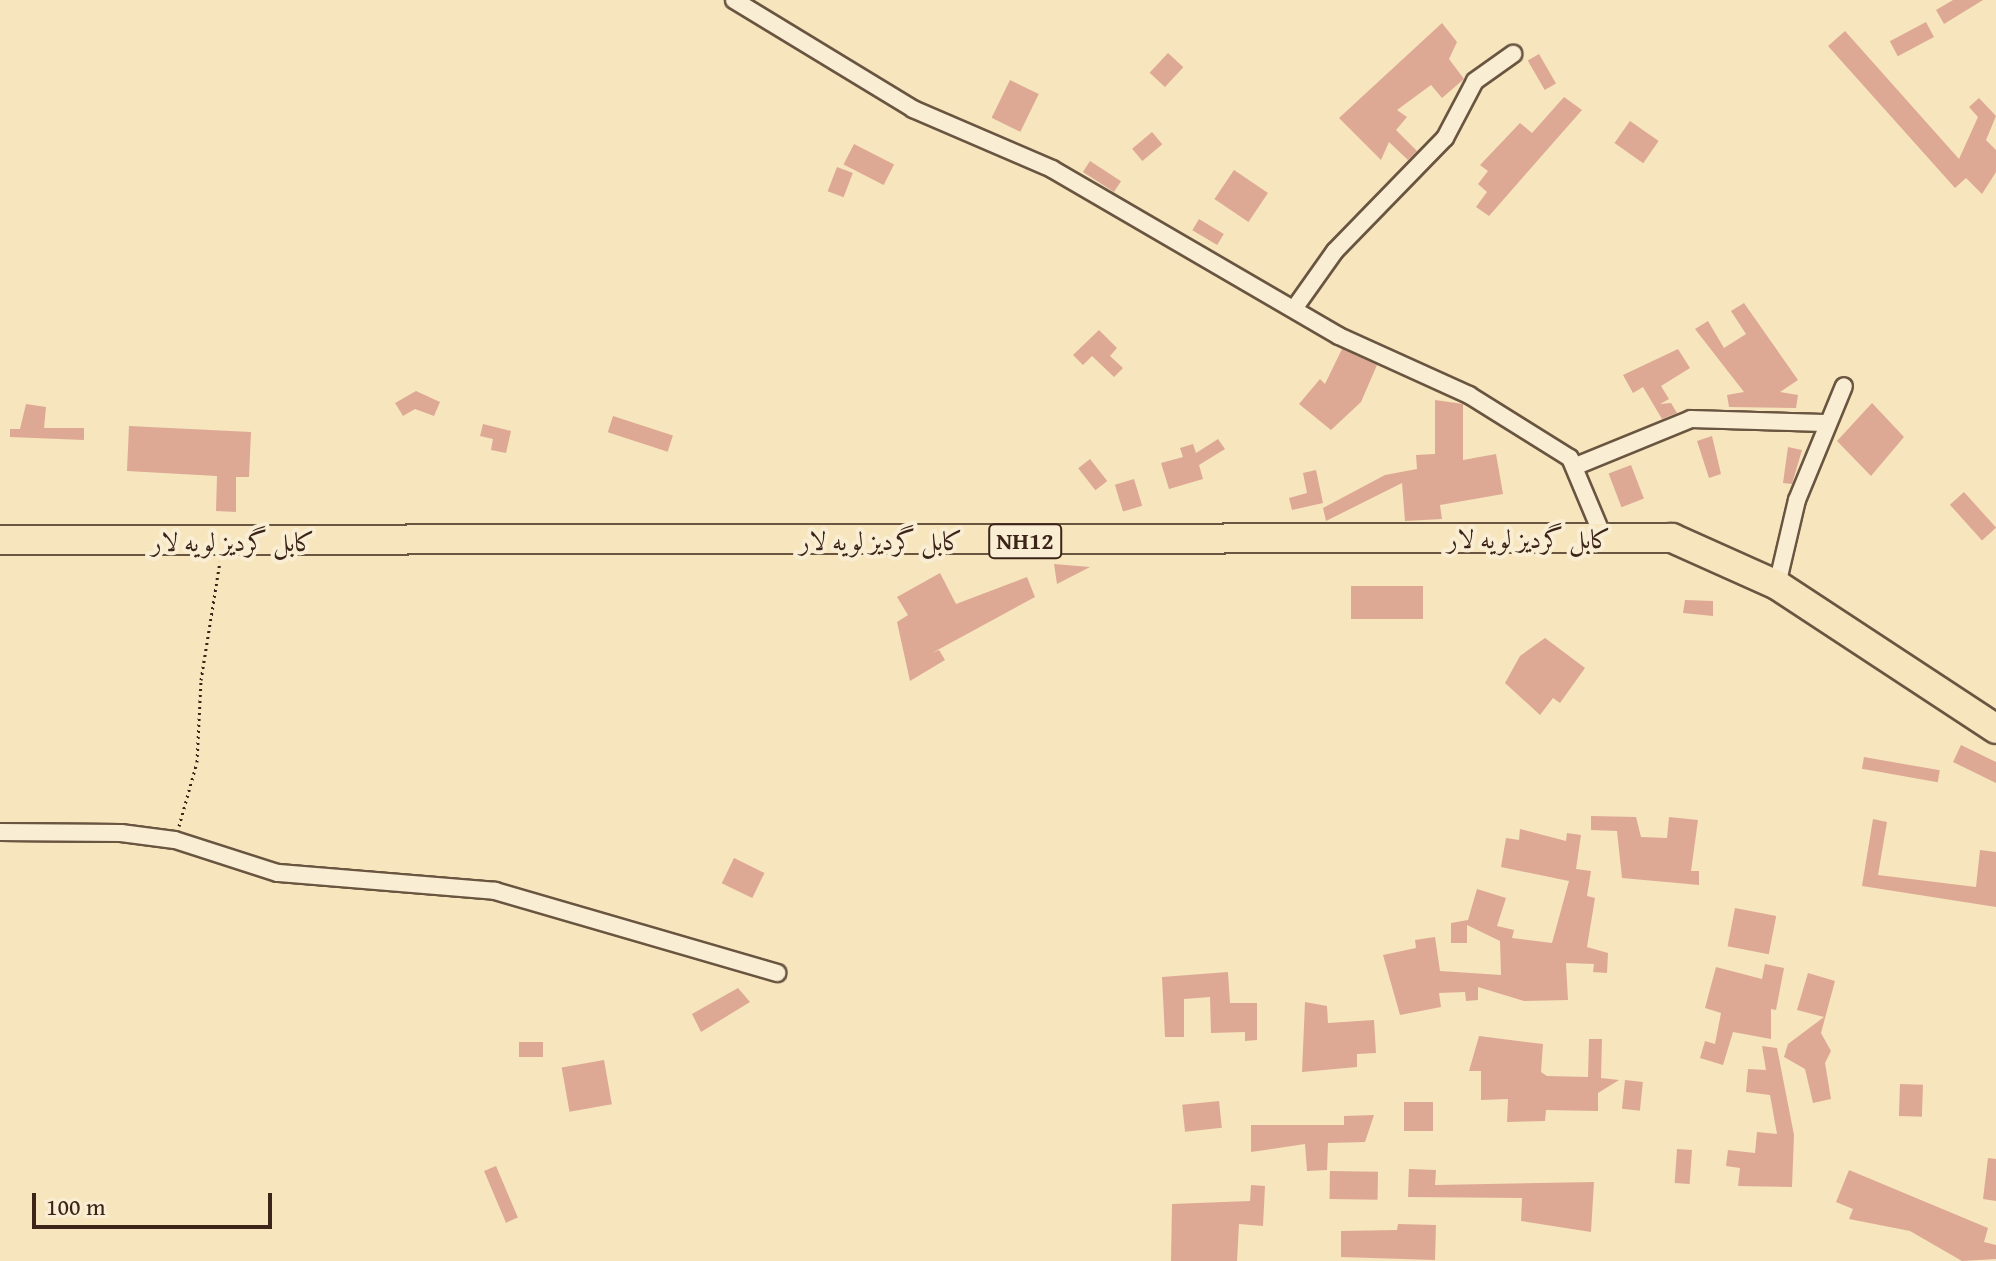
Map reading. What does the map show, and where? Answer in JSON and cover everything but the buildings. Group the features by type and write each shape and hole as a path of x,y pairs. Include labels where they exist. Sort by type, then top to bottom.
{"highway":[{"name":"کابل گردیز لویه لار","path":"0,540 224,543 1672,538 1777,585 1996,729"}],"street":[{"path":"734,0 913,109 1052,169 1296,306 1339,336 1469,395 1576,466 1604,539"},
{"path":"1296,306 1335,251 1452,129 1475,81 1513,54"},
{"path":"1777,585 1824,423 1844,386"},
{"path":"1576,466 1691,419 1720,415 1824,423"},
{"path":"0,832 41,828 175,840 278,873 495,891 777,973"}],"path":[{"path":"175,840 197,762 201,680 224,543"}]}
